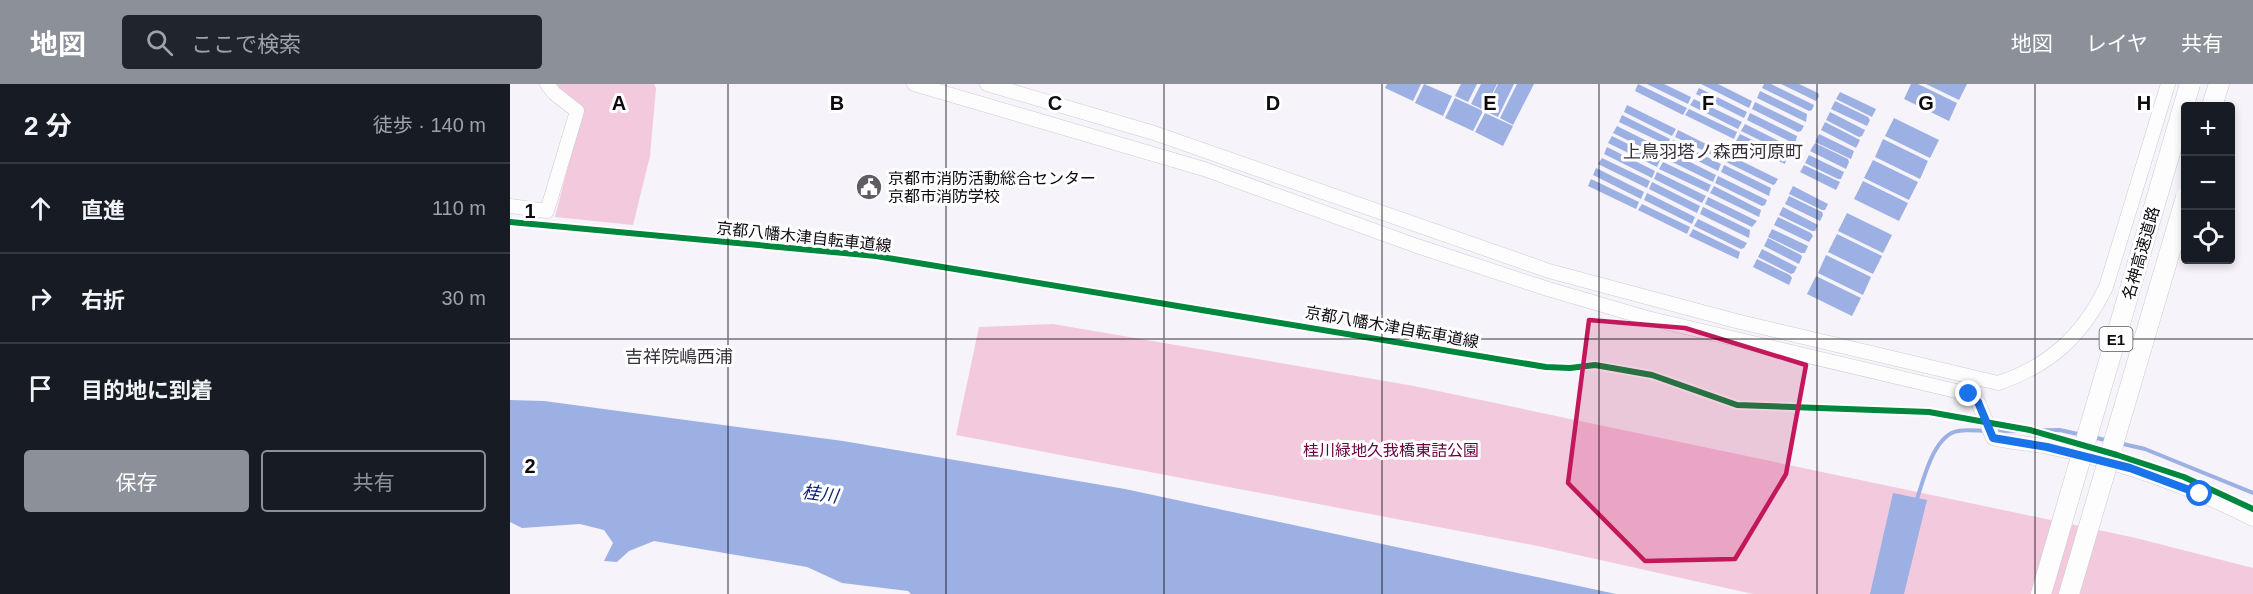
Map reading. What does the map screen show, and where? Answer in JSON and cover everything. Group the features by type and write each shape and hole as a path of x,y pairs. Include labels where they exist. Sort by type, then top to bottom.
{"highway":[{"name":"名神高速道路","path":"2041,594 2190,84"},
{"path":"2213,102 2218,84"},
{"name":"名神高速道路","path":"2069,594 2182,210"}],"street":[{"path":"510,206 547,211 551,200 577,111 554,93 547,84"},
{"path":"914,84 1204,169 1417,246 1548,289 1647,318 1969,394 1978,402 1993,438 2047,447 2130,468 2200,494 2253,519"},
{"path":"987,84 1154,133 1549,272 1736,321 1998,383 2033,369 2062,349 2095,311 2106,286 2168,84"},
{"path":"1417,246 1424,228"}],"highlighted area":[{"path":"1589,320 1685,328 1806,365 1786,474 1735,559 1645,561 1568,483"}],"green space":[{"path":"555,84 654,84 656,88 650,156 633,225 555,217 583,108"},
{"name":"桂川緑地久我橋東詰公園","path":"1053,324 1414,386 2136,538 2253,568 2253,594 1753,594 1533,545 956,435 979,327"}],"water":[{"path":"1387,84 1421,84 1413,101 1385,88"},
{"path":"1424,84 1452,96 1443,116 1415,103"},
{"path":"1461,84 1477,84 1468,102 1455,96"},
{"path":"1481,84 1497,84 1484,110 1471,104"},
{"path":"1498,84 1514,84 1498,117 1485,111"},
{"path":"1517,84 1534,84 1513,125 1500,118"},
{"path":"1638,84 1687,108 1683,115 1635,91"},
{"path":"1647,84 1664,84 1691,97 1688,104"},
{"path":"1701,84 1718,84 1752,101 1749,108"},
{"path":"1764,84 1771,84 1814,105 1812,110 1809,111 1762,88"},
{"path":"1781,84 1799,84 1818,93 1819,96 1816,101"},
{"path":"1911,84 1918,84 1957,103 1949,121 1904,99"},
{"path":"1926,84 1967,84 1959,100"},
{"path":"1699,88 1747,112 1744,118 1696,94"},
{"path":"1760,91 1807,114 1806,122 1757,98"},
{"path":"1840,92 1876,109 1872,117 1836,99"},
{"path":"1455,98 1483,111 1473,131 1445,118"},
{"path":"1694,99 1742,122 1738,129 1690,105"},
{"path":"1835,101 1868,117 1870,120 1867,126 1831,109"},
{"path":"1755,102 1804,126 1798,132 1752,109"},
{"path":"1627,105 1676,129 1672,136 1624,112"},
{"path":"1689,109 1737,132 1734,139 1685,115"},
{"path":"1830,112 1865,130 1862,136 1859,137 1826,120"},
{"path":"1485,113 1513,126 1503,146 1475,132"},
{"path":"1750,113 1797,136 1795,144 1747,120"},
{"path":"1622,115 1670,139 1667,145 1619,122"},
{"path":"1894,118 1939,140 1930,158 1885,136"},
{"path":"1825,122 1860,140 1856,148 1821,130"},
{"path":"1745,124 1793,148 1791,153 1788,154 1741,131"},
{"path":"1617,126 1665,150 1662,157 1613,133"},
{"path":"1678,130 1726,154 1723,160 1675,137"},
{"path":"1740,134 1787,157 1785,164 1736,141"},
{"path":"1819,134 1854,151 1851,159 1815,142"},
{"path":"1612,136 1660,160 1657,167 1608,143"},
{"path":"1883,139 1928,161 1920,179 1875,157"},
{"path":"1673,140 1721,164 1718,171 1670,147"},
{"path":"1815,143 1848,159 1846,169 1810,151"},
{"path":"1607,147 1655,171 1652,178 1604,154"},
{"path":"1668,151 1716,175 1713,182 1664,158"},
{"path":"1729,155 1778,179 1773,185 1726,162"},
{"path":"1809,155 1844,172 1841,179 1805,163"},
{"path":"1602,158 1650,181 1647,188 1598,164"},
{"path":"1873,160 1918,182 1909,200 1864,178"},
{"path":"1663,162 1711,185 1708,192 1659,169"},
{"path":"1724,165 1771,188 1769,196 1721,172"},
{"path":"1804,165 1840,182 1836,190 1800,172"},
{"path":"1596,168 1644,192 1641,199 1593,175"},
{"path":"1657,172 1706,196 1702,203 1654,179"},
{"path":"1718,176 1767,200 1765,205 1762,206 1715,183"},
{"path":"1591,179 1639,202 1636,209 1588,186"},
{"path":"1863,181 1908,203 1899,221 1854,199"},
{"path":"1652,182 1700,206 1697,213 1649,189"},
{"path":"1714,186 1761,210 1759,217 1710,193"},
{"path":"1793,186 1828,204 1825,210 1789,194"},
{"path":"1647,193 1695,217 1692,224 1644,200"},
{"path":"1789,196 1822,212 1820,221 1785,204"},
{"path":"1708,197 1757,221 1752,227 1705,204"},
{"path":"1642,204 1690,227 1687,234 1638,210"},
{"path":"1703,207 1750,230 1749,238 1700,214"},
{"path":"1783,207 1818,225 1815,231 1779,215"},
{"path":"1847,213 1892,235 1883,253 1838,231"},
{"path":"1778,217 1811,233 1813,236 1809,242 1774,225"},
{"path":"1698,219 1747,243 1741,249 1694,226"},
{"path":"1693,229 1740,252 1738,259 1689,236"},
{"path":"1772,229 1808,246 1805,253 1768,237"},
{"path":"1837,234 1882,256 1873,274 1828,252"},
{"path":"1768,238 1801,255 1799,264 1764,246"},
{"path":"1762,249 1797,267 1794,273 1791,274 1758,257"},
{"path":"1826,255 1871,277 1863,295 1818,273"},
{"path":"1757,259 1790,275 1792,278 1789,285 1753,267"},
{"path":"1816,276 1861,298 1852,316 1807,294"},
{"name":"桂川","path":"510,400 544,401 843,441 1125,489 1616,594 911,594 908,591 842,583 807,567 654,541 629,551 617,562 604,561 613,543 604,530 580,524 522,528 510,522"},
{"path":"1893,493 1927,500 1904,594 1870,594"}],"waterway":[{"path":"1995,431 2060,430 2082,435"},
{"path":"1916,502 1930,460 1942,441 1949,434 1958,431 1987,431"},
{"path":"2093,437 2109,441"},
{"path":"2119,443 2145,449 2253,493"}],"cycle path":[{"name":"京都八幡木津自転車道線","path":"510,222 876,256 1546,367 1570,368 1595,365 1652,375 1737,405 1929,412 2030,430 2117,455 2184,477 2253,509"}],"place":[{"name":"京都市消防活動総合センター 京都市消防学校","path":"869,187"}],"district":[{"name":"上鳥羽塔ノ森西河原町","path":"1713,152"},
{"name":"吉祥院嶋西浦","path":"679,357"}],"route":[{"path":"1969,394 1978,402 1993,438 2047,447 2130,468 2200,494"}]}
